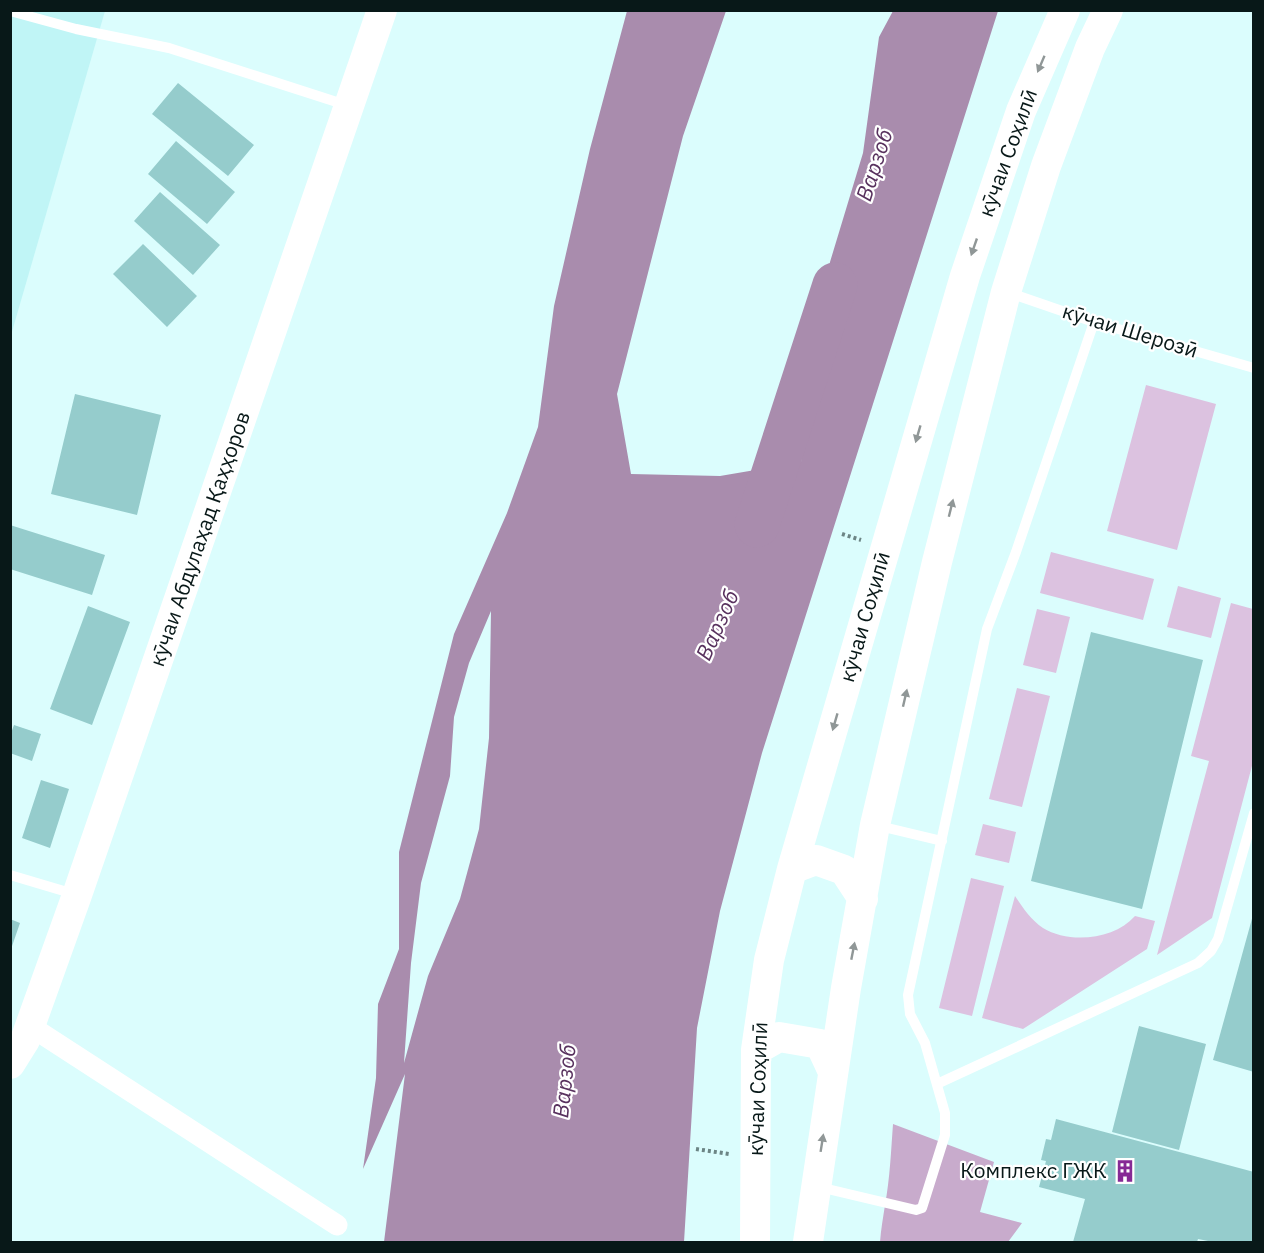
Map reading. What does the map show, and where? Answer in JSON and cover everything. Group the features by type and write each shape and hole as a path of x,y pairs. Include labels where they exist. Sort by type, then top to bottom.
{"main road":[{"name":"кӯчаи Абдулаҳад Қаҳҳоров","path":"10,1064 26,1040 382,10"},
{"name":"кӯчаи Соҳилӣ","path":"755,1242 756,1050 769,960 792,869 964,276 1021,111 1065,10"},
{"name":"кӯчаи Соҳилӣ","path":"808,1242 846,988 875,825 937,562 1006,292 1046,166 1090,48 1108,10"},
{"path":"792,869 816,860 844,870 863,899"},
{"path":"756,1050 778,1036 820,1044 833,1072"}],"street":[{"path":"30,1026 336,1225"}],"lane":[{"path":"10,11 76,29 170,48 349,106"},
{"name":"кӯчаи Шерозӣ","path":"1006,292 1094,322 1254,368"},
{"path":"816,1187 916,1210 922,1208 945,1135 945,1113 925,1043 910,1014 908,995 987,628 1016,552 1094,322"},
{"path":"937,1084 1198,963 1211,951 1218,939 1254,813"},
{"path":"875,825 942,841"},
{"path":"10,875 77,895"}],"shaded area":[{"path":"11,11 105,11 11,335"},
{"path":"1146,385 1216,404 1177,550 1107,531"},
{"path":"1051,552 1154,579 1143,620 1040,593"},
{"path":"1178,586 1221,598 1211,638 1167,627"},
{"path":"1231,603 1253,609 1253,762 1212,918 1157,955 1209,761 1191,756"},
{"path":"1037,609 1070,617 1056,673 1023,665"},
{"path":"1017,688 1050,696 1022,807 989,799"},
{"path":"983,824 1016,832 1009,863 975,855"},
{"path":"971,878 1004,886 972,1016 939,1008"},
{"path":"1015,896 1027,914 1039,925 1065,936 1078,938 1104,935 1126,924 1135,916 1155,921 1147,949 1023,1029 982,1018"},
{"path":"893,1124 994,1162 980,1212 1022,1223 1008,1242 880,1242"}],"water":[{"path":"627,11 726,11 683,136 617,394 631,474 720,476 801,462 806,402 830,262 863,153 879,37 893,11 998,11 762,753 720,911 697,1028 684,1242 384,1242 405,1074 363,1169 376,1078 378,1004 399,949 399,852 454,634 507,513 538,427 554,306 590,149","holes":["491,611 489,738 479,829 460,899 428,976 404,1063 411,963 421,883 450,776 454,717 469,663"]}],"building":[{"path":"178,83 254,145 228,176 152,114"},
{"path":"176,141 235,192 207,224 148,174"},
{"path":"160,192 220,245 193,275 134,221"},
{"path":"143,244 197,296 167,327 113,274"},
{"path":"75,394 161,415 137,515 51,494"},
{"path":"10,525 105,555 92,595 10,569"},
{"path":"88,606 130,622 92,725 50,709"},
{"path":"1091,632 1203,660 1142,909 1031,881"},
{"path":"14,725 41,734 32,761 10,753 10,736"},
{"path":"41,780 69,789 50,848 22,838"},
{"path":"1254,916 1254,1072 1213,1060"},
{"path":"10,919 20,923 11,949 10,948"},
{"name":"Комплекс ГЖК","path":"1139,1026 1206,1044 1179,1150 1112,1132"},
{"name":"Комплекс ГЖК","path":"1056,1119 1254,1172 1254,1242 1213,1242 1198,1239 1197,1242 1073,1242 1085,1199 1039,1187 1046,1161 1041,1160 1046,1139 1051,1140"}],"waterway":[{"name":"Варзоб","path":"757,525 835,285"}],"place":[{"name":"Комплекс ГЖК","path":"1125,1171"}]}
